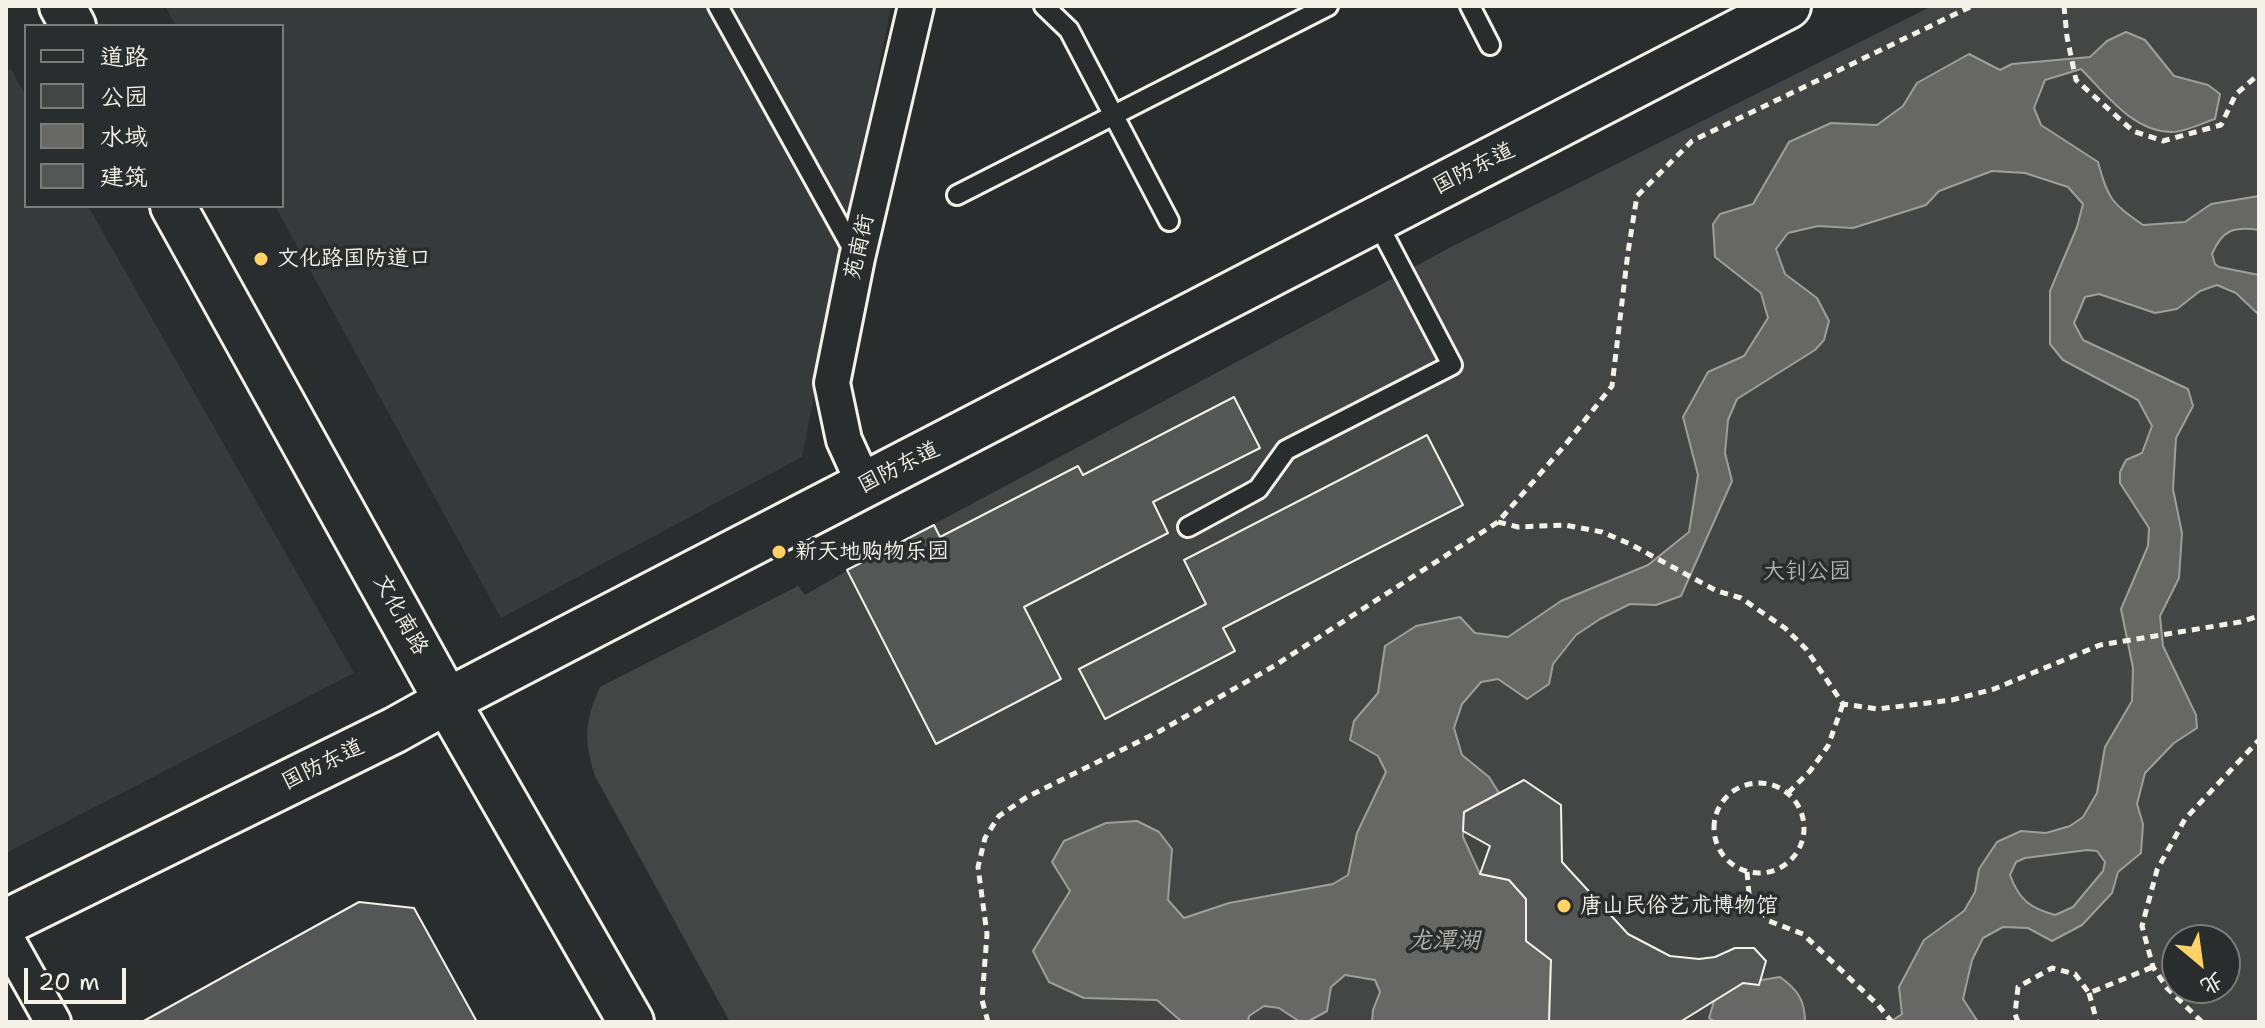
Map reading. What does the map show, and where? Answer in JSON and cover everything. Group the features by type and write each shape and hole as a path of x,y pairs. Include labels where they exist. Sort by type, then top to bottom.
{"street":[{"path":"62,6 72,24"},
{"name":"苑南街","path":"865,486 844,440 832,383 857,258 916,6"},
{"name":"国防东道","path":"6,922 395,730 1788,6"},
{"name":"文化南路","path":"174,208 447,701 631,1022"},
{"path":"6,938 53,1022"}],"lane":[{"path":"718,6 857,258"},
{"path":"1044,6 1069,30 1169,221"},
{"path":"957,195 1328,6"},
{"path":"1470,6 1490,45"},
{"path":"1188,527 1258,489 1286,450 1452,365 1376,220"}],"path":[{"path":"988,1022 982,1000 987,934 978,867 985,838 999,816 1027,797 1160,731 1274,666 1498,522 1612,386 1637,196 1692,141 1972,6"},
{"path":"2064,6 2076,80 2133,131 2163,141 2221,125 2236,94 2259,74"},
{"path":"1498,522 1518,527 1565,525 1602,532 1717,591 1741,598 1785,628 1806,649 1843,704 1878,709 1952,700 1994,689 2100,645 2240,622 2259,616"},
{"path":"1788,793 1810,771 1828,746 1843,704"},
{"path":"2202,1022 2167,988 2153,967 2142,926 2157,870 2185,819 2259,740"},
{"path":"1761,783 1788,793 1799,805 1804,819 1805,835 1799,849 1790,861 1777,870 1762,874 1734,866 1723,856 1716,843 1716,814 1723,801 1734,791 1761,783"},
{"path":"1747,872 1749,894 1769,921 1803,934 1892,1022"},
{"path":"2089,993 2153,967"},
{"path":"2018,1022 2015,1014 2018,987 2052,968 2075,974 2089,993 2097,1022"}],"shaded area":[{"path":"165,6 891,6 802,457 501,618 276,208 284,208 284,24 175,24"},
{"path":"11,69 24,92 24,208 89,208 354,673 6,853 6,71"}],"green space":[{"name":"大钊公园","path":"1932,6 2259,6 2259,1022 730,1022 595,776 589,752 588,721 600,687 798,586 805,595 1453,246"}],"water":[{"name":"龙潭湖","path":"2126,32 2145,40 2174,76 2208,85 2220,94 2215,119 2177,132 2145,126 2121,110 2081,69 2045,80 2034,108 2041,125 2098,162 2113,200 2143,225 2185,222 2211,204 2259,196 2259,230 2230,232 2220,240 2212,254 2219,267 2259,275 2259,315 2236,293 2217,285 2200,291 2177,309 2155,313 2099,294 2085,297 2074,323 2083,340 2188,389 2193,406 2176,438 2173,489 2182,533 2179,578 2160,616 2163,646 2196,715 2197,728 2174,743 2145,773 2137,804 2143,824 2141,853 2118,872 2112,893 2082,925 2052,941 2028,928 2003,927 1983,938 1972,960 1963,999 1978,1022 1890,1022 1902,1014 1899,987 1924,940 1964,911 1975,892 1979,869 1997,842 2021,831 2046,833 2070,826 2083,817 2097,793 2105,747 2132,701 2133,668 2121,609 2148,546 2149,528 2120,483 2120,472 2126,460 2142,453 2152,426 2138,400 2063,360 2050,344 2050,291 2077,227 2083,204 2068,187 2025,173 1992,171 1939,191 1926,205 1853,228 1818,226 1788,233 1776,249 1785,274 1817,298 1829,321 1824,340 1815,350 1737,399 1728,420 1725,453 1732,481 1681,596 1656,605 1630,604 1576,635 1553,664 1549,684 1527,699 1498,679 1481,682 1462,704 1454,728 1462,755 1489,777 1499,793 1464,813 1463,837 1480,874 1509,880 1526,899 1526,941 1551,960 1549,1022 1372,1022 1380,992 1375,980 1345,975 1331,987 1327,1011 1307,1022 1300,1022 1279,1008 1264,1006 1249,1016 1248,1022 1182,1022 1157,1000 1084,998 1049,982 1033,951 1070,891 1052,862 1064,841 1106,823 1137,821 1159,832 1172,849 1168,900 1184,918 1229,903 1333,884 1348,875 1357,833 1386,772 1378,756 1350,740 1354,721 1378,693 1385,646 1416,626 1460,617 1475,633 1508,637 1561,601 1648,565 1689,532 1698,475 1683,417 1708,372 1744,356 1768,318 1761,293 1715,257 1713,224 1720,214 1753,204 1789,142 1831,123 1877,125 1903,106 1917,83 1969,54 2000,70 2012,64 2090,57 2107,41","holes":["2097,851 2105,862 2103,871 2073,907 2055,915 2026,902 2010,875 2016,862 2025,858"]},
{"path":"1780,977 1799,996 1805,1022 1715,1022 1709,1018 1714,1001 1743,983"}],"building":[{"path":"1234,397 1260,448 1153,502 1168,533 1024,607 1061,679 936,744 847,570 934,525 940,537 1078,466 1083,475"},
{"path":"1427,435 1463,505 1223,628 1235,651 1105,719 1079,669 1206,604 1184,560"},
{"name":"唐山民俗艺术博物馆","path":"1524,780 1561,805 1562,862 1628,934 1670,956 1699,959 1715,957 1735,948 1754,948 1766,961 1759,985 1743,983 1680,1022 1549,1022 1551,960 1526,941 1526,899 1509,880 1480,874 1490,846 1463,831 1464,812"},
{"path":"359,902 414,908 477,1022 142,1022"}],"place":[{"name":"文化路国防道口","path":"261,259"},
{"name":"新天地购物乐园","path":"779,552"},
{"name":"唐山民俗艺术博物馆","path":"1564,906"}]}
